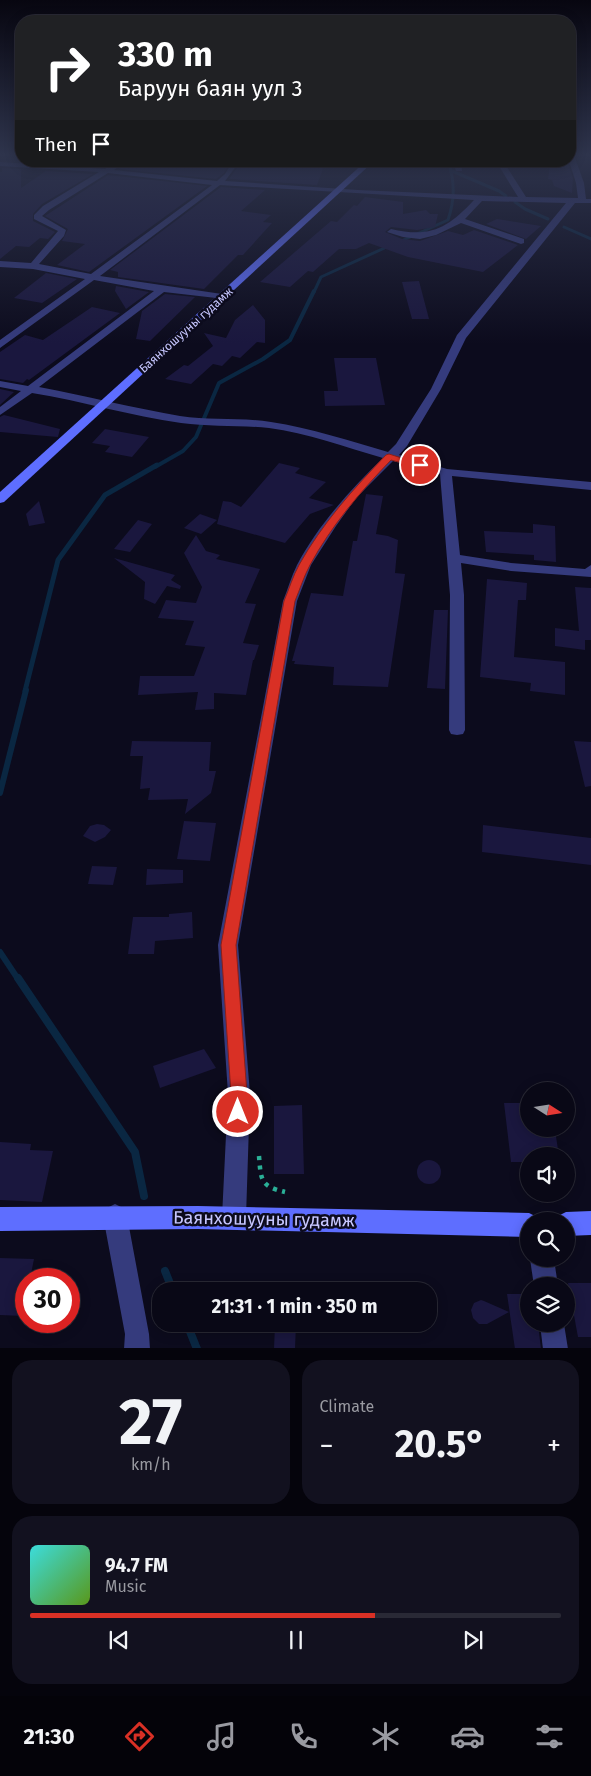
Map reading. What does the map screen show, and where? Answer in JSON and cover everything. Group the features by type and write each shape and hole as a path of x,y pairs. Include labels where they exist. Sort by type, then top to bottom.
{"main road":[{"name":"Баянхошууны гудамж","path":"0,499 308,218"},
{"name":"Баянхошууны гудамж","path":"0,1219 234,1217 520,1225"},
{"path":"575,1224 591,1223"}],"street":[{"path":"33,266 61,234 62,230 39,218"},
{"path":"0,344 173,218"},
{"path":"234,1217 239,1094 228,945 290,601 304,566 330,524 352,495 401,446 418,420 436,389 461,337 567,218"},
{"path":"391,232 421,238 460,220 521,241"},
{"path":"0,264 33,266 162,289 222,297"},
{"path":"0,412 162,289"},
{"path":"0,384 82,398 120,409 182,420 269,425 302,431 446,472 486,478 591,486"},
{"path":"446,472 457,594 457,730"},
{"path":"455,558 511,567 590,573 591,569"},
{"path":"124,1217 138,1348"},
{"path":"553,1332 556,1348"}],"path":[{"path":"258,1154 261,1177 269,1188 285,1192"}],"building":[{"path":"0,218 33,218 33,221 55,232 48,239 40,238 29,247 16,246 0,259"},
{"path":"48,218 163,218 89,272 57,265 85,244 62,241 68,229"},
{"path":"180,218 268,218 263,222 272,223 243,255 238,255 204,289 118,277 118,272 110,270"},
{"path":"341,218 437,218 435,227 417,230 391,227 385,232 402,239 420,241 448,231 463,235 474,230 518,245 483,272 408,257 369,243 356,249 339,249 313,272 308,271 290,287 260,282 331,221 337,222"},
{"path":"497,219 541,226 526,239 486,224"},
{"path":"46,273 77,279 42,303 14,298"},
{"path":"419,281 429,319 412,319 402,282"},
{"path":"116,286 149,292 126,309 115,291"},
{"path":"165,294 195,297 150,341 136,339 142,311"},
{"path":"253,305 265,320 265,343 257,342 240,358 232,356 222,366 213,364 191,384 165,379 184,365 188,366 213,346 204,333 226,338 235,320"},
{"path":"92,307 120,313 29,380 27,379 23,383 0,379 0,352 25,335 43,340"},
{"path":"334,358 376,358 385,405 325,406 324,391 338,391"},
{"path":"0,389 14,392 0,405"},
{"path":"4,415 60,429 58,437 0,432 0,417"},
{"path":"105,429 149,437 132,457 105,452 110,446 92,443"},
{"path":"279,463 300,468 295,473 326,482 309,498 334,505 310,514 285,543 217,524 223,501 231,502 241,507"},
{"path":"366,494 383,496 376,534 398,540 395,573 405,574 388,687 333,685 334,667 294,664 295,661 292,661 311,593 343,596 353,541 357,541"},
{"path":"39,501 45,523 29,526 26,514"},
{"path":"200,514 217,520 201,534 184,528"},
{"path":"138,520 152,524 130,552 114,549"},
{"path":"533,524 555,526 556,562 534,560 534,555 486,552 484,531 533,533"},
{"path":"196,535 206,551 220,555 216,559 260,569 245,603 256,604 243,643 259,645 253,660 246,695 214,693 214,709 195,710 198,692 138,695 140,676 194,676 205,647 185,645 194,621 158,618 166,600 196,603 202,587 184,553"},
{"path":"114,558 175,575 171,580 181,586 180,589 167,586 155,604 144,599 145,582"},
{"path":"487,579 527,583 526,600 518,600 514,657 565,662 565,695 530,691 531,683 480,677"},
{"path":"575,587 591,588 591,640 585,640 585,650 555,646 555,628 579,631"},
{"path":"434,610 448,610 445,689 427,688"},
{"path":"132,741 211,742 209,771 216,771 211,793 185,814 188,799 148,800 150,788 140,789 143,756 130,756"},
{"path":"574,741 591,742 591,786 585,787"},
{"path":"184,821 216,823 210,861 177,859"},
{"path":"104,825 111,830 105,837 95,842 83,836 90,826"},
{"path":"483,825 591,838 591,865 482,852"},
{"path":"92,866 117,867 113,885 88,884"},
{"path":"147,869 183,870 183,883 146,885"},
{"path":"192,912 193,938 155,941 154,954 128,954 133,917 169,917 169,914"},
{"path":"204,1049 216,1068 160,1088 153,1066"},
{"path":"504,1103 520,1103 520,1138 556,1138 558,1147 520,1147 520,1162 511,1162"},
{"path":"302,1105 304,1174 274,1174 274,1106"},
{"path":"0,1142 31,1144 30,1150 53,1151 42,1202 0,1200"},
{"path":"429,1160 437,1164 441,1172 437,1180 429,1184 421,1180 417,1172 421,1164"},
{"path":"0,1258 34,1259 32,1268 15,1268 15,1316 0,1315"},
{"path":"575,1283 591,1283 591,1337 578,1337 575,1321"},
{"path":"507,1294 520,1294 520,1332 539,1332 541,1348 515,1348"},
{"path":"481,1300 509,1312 487,1324 479,1324 473,1318 471,1310 474,1303"},
{"path":"275,1332 296,1332 295,1348 274,1348"}],"waterway":[{"path":"399,242 448,220 449,218"},
{"path":"564,227 591,239"},
{"path":"314,292 321,277 391,245"},
{"path":"155,467 183,451 196,437 219,383 263,359 290,340 314,291"},
{"path":"25,691 58,560 105,495 157,465"},
{"path":"0,793 26,690"},
{"path":"0,952 18,979"},
{"path":"18,978 135,1152 144,1196"},
{"path":"165,1271 169,1282"},
{"path":"190,1332 197,1348"}],"route":[{"path":"238,1112 239,1094 228,945 290,601 304,566 330,524 364,482 389,457 420,465"}]}
